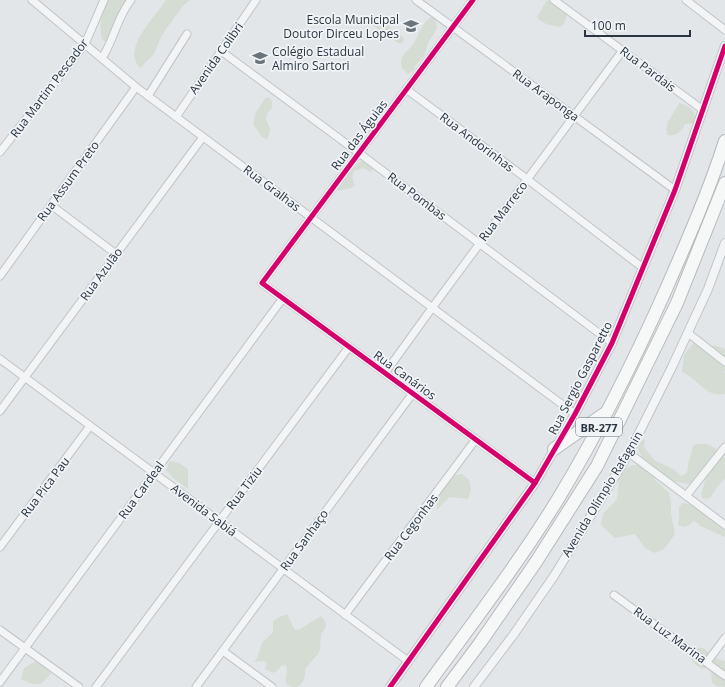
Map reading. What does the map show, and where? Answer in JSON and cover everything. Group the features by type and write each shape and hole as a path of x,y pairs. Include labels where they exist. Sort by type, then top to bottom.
{"highway":[{"name":"BR-277","path":"426,687 502,583 557,500 607,412 651,323 690,233 716,169 725,141"},
{"name":"BR-277","path":"447,687 480,643 536,562 597,466 677,303 725,183"},
{"path":"554,449 607,412"}],"street":[{"name":"Rua Gralhas","path":"32,0 136,87 574,414"},
{"name":"Rua Martim Pescador","path":"0,152 85,44 104,0"},
{"path":"102,58 107,51 119,20 131,0"},
{"name":"Avenida Colibri","path":"176,116 256,0"},
{"name":"Rua Araponga","path":"416,0 676,190"},
{"name":"Rua das Águias","path":"262,283 473,0"},
{"name":"Rua Pardais","path":"554,0 703,110"},
{"path":"686,0 725,30"},
{"path":"148,96 188,34"},
{"name":"Rua Sergio Gasparetto","path":"390,687 535,484 612,343 676,190 725,46"},
{"name":"Rua Marreco","path":"385,373 479,243 623,50"},
{"name":"Rua Pombas","path":"221,51 612,343"},
{"name":"Rua Assum Preto","path":"0,276 136,87"},
{"name":"Rua Andorinhas","path":"406,89 643,268"},
{"name":"Rua Azulão","path":"0,411 203,136"},
{"path":"51,205 116,254"},
{"name":"Avenida Olímpio Rafagnin","path":"474,687 514,634 554,576 629,453 688,333 708,289 725,243"},
{"name":"Rua Canários","path":"262,283 476,439 535,484"},
{"name":"Rua Cardeal","path":"0,682 283,298"},
{"path":"688,333 725,362"},
{"name":"Rua Tiziu","path":"96,687 349,347"},
{"name":"Avenida Sabiá","path":"0,359 408,661"},
{"name":"Rua Sanhaço","path":"196,687 413,393"},
{"name":"Rua Pica Pau","path":"0,547 90,426"},
{"name":"Rua Cegonhas","path":"345,615 476,439"},
{"path":"686,496 725,447"},
{"path":"629,453 725,525"},
{"name":"Rua Luz Marina","path":"614,595 725,676"},
{"path":"0,630 79,687"},
{"path":"707,662 725,638"},
{"path":"223,650 272,687"}],"shaded area":[{"path":"109,0 127,0 123,6 111,43 102,40 101,29 102,14"},
{"path":"166,0 190,0 183,6 166,29 154,54 140,68 135,60 134,53 136,45 145,28"},
{"path":"548,0 565,11 567,15 564,24 560,27 544,23 537,17"},
{"path":"377,17 404,38 403,43 398,43 372,25 373,19"},
{"path":"431,17 435,19 437,28 427,45 425,55 415,66 414,70 408,74 402,67 402,57 414,43 423,25"},
{"path":"266,97 271,99 272,103 272,107 266,117 270,130 267,140 261,136 253,124 255,114"},
{"path":"679,103 686,105 694,112 694,123 685,124 676,135 667,135 666,130 668,122"},
{"path":"361,161 365,162 373,169 371,172 363,168 354,171 353,182 355,185 351,188 338,191 337,186 346,174"},
{"path":"695,341 705,346 717,346 725,349 725,394 707,391 688,375 682,372 684,355"},
{"path":"640,438 645,441 644,447 654,460 675,470 681,476 686,474 693,445 708,444 725,458 725,479 720,483 710,498 703,499 701,494 706,477 699,477 689,484 671,481 644,461 637,444"},
{"path":"170,461 179,463 188,469 188,489 173,478 166,470"},
{"path":"634,465 643,466 651,471 655,480 669,493 675,534 664,549 655,553 646,549 635,534 615,538 601,525 603,514 617,499 619,479 624,469"},
{"path":"462,474 469,480 471,490 468,499 449,497 437,510 437,500 446,484 452,476"},
{"path":"683,503 700,509 725,527 725,537 700,526 698,523 693,521 684,527 678,525 679,507"},
{"path":"287,614 295,630 300,629 321,616 325,621 326,626 321,635 318,654 305,669 304,679 297,687 286,683 286,665 281,666 274,673 265,669 267,664 264,661 254,662 257,658 262,643 273,632 273,622 277,618"},
{"path":"693,647 703,648 717,659 725,661 725,687 716,686 712,682 711,670 698,667 694,663 688,651"},
{"path":"36,661 40,661 51,673 47,678 38,684 21,679 24,668"}],"cycle path":[{"path":"473,0 262,283 535,483"},
{"path":"390,687 535,483 575,414 612,343 675,190 725,46"}],"place":[{"name":"Escola Municipal Doutor Dirceu Lopes","path":"411,26"},
{"name":"Colégio Estadual Almiro Sartori","path":"260,58"}]}
